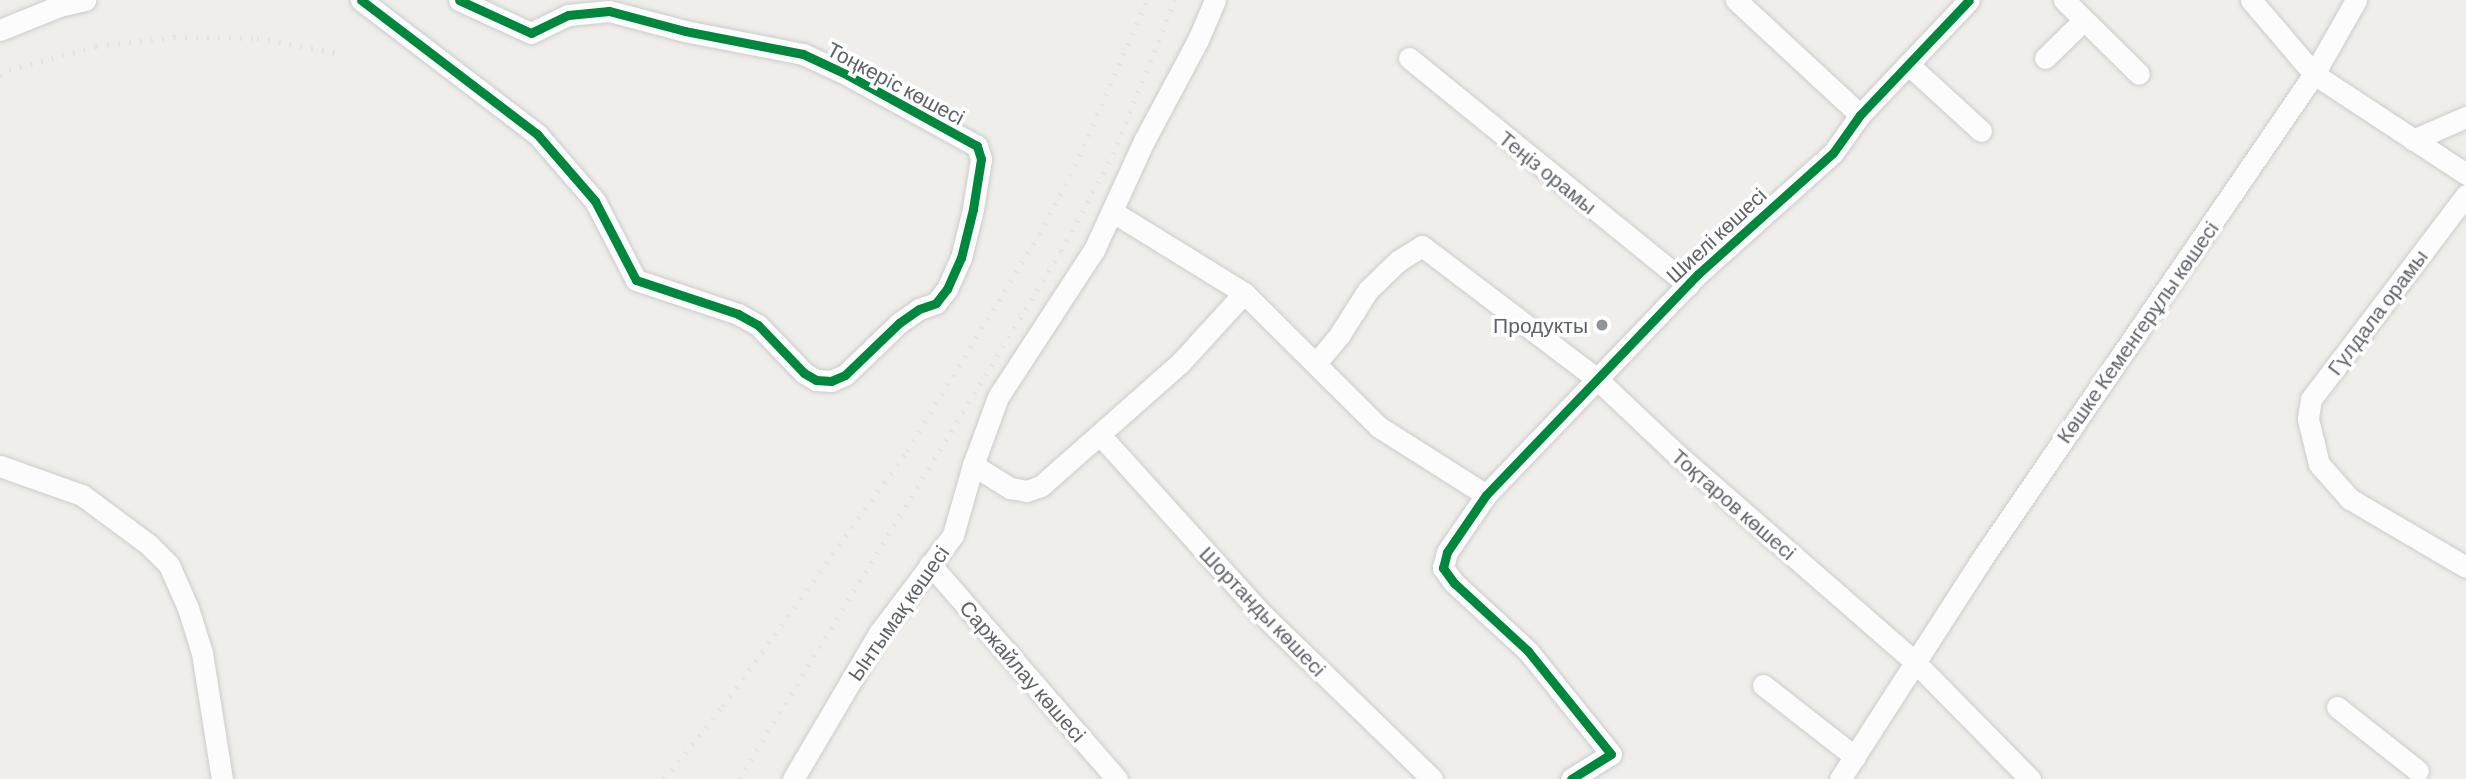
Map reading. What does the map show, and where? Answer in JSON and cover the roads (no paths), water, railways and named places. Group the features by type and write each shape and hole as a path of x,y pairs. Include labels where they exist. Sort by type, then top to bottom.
{"street":[{"path":"0,30 59,6 85,0"},
{"name":"Тоңкерiс көшесі","path":"361,0 537,134 595,201 636,280 738,313 758,325 804,373 816,380 831,381 845,375 899,323 919,309 936,303 947,289 961,258 973,209 981,159 977,146 848,75 803,54 609,11 568,15 531,33 459,0"},
{"name":"Ынтымақ көшесі","path":"793,779 879,633 953,535 973,465 998,397 1094,250 1144,141 1198,40 1215,0"},
{"path":"1736,0 1860,115"},
{"name":"Шиелі көшесі","path":"1571,779 1611,754 1528,650 1454,583 1443,568 1447,552 1486,495 1688,285 1788,191 1812,174 1833,153 1860,115 1969,0"},
{"path":"2064,0 2139,74"},
{"path":"2251,0 2314,74 2466,174"},
{"name":"Көшке Кеменгерұлы көшесі","path":"1840,779 1979,563 2314,74 2356,0"},
{"path":"2045,58 2084,20"},
{"name":"Теңіз орамы","path":"1409,58 1688,285"},
{"path":"1908,64 1981,131"},
{"path":"2413,140 2466,117"},
{"name":"Гүлдала орамы","path":"2466,195 2311,399 2310,437 2319,464 2350,499 2466,567"},
{"path":"1113,212 1244,293 1379,427 1486,495"},
{"name":"Тоқтаров көшесі","path":"1315,363 1340,334 1367,290 1398,261 1422,246 1597,380 1672,450 1916,663 2030,779"},
{"path":"973,465 1010,488 1027,491 1041,486 1101,436 1181,362 1244,293"},
{"name":"Шортанды көшесі","path":"1101,436 1261,613 1432,779"},
{"path":"0,466 82,495 149,545 169,565 188,608 202,653 222,779"},
{"name":"Саржайлау көшесі","path":"930,564 1117,779"},
{"path":"1763,685 1854,757"},
{"path":"2337,707 2419,776"}],"railway":[{"path":"664,779 723,706 907,451 1039,234 1075,166 1147,0"},
{"path":"739,779 1061,251 1113,154 1175,0"},
{"path":"0,76 9,70 96,46 174,37 257,38 343,54"}],"place":[{"name":"Продукты","path":"1602,325"}]}
